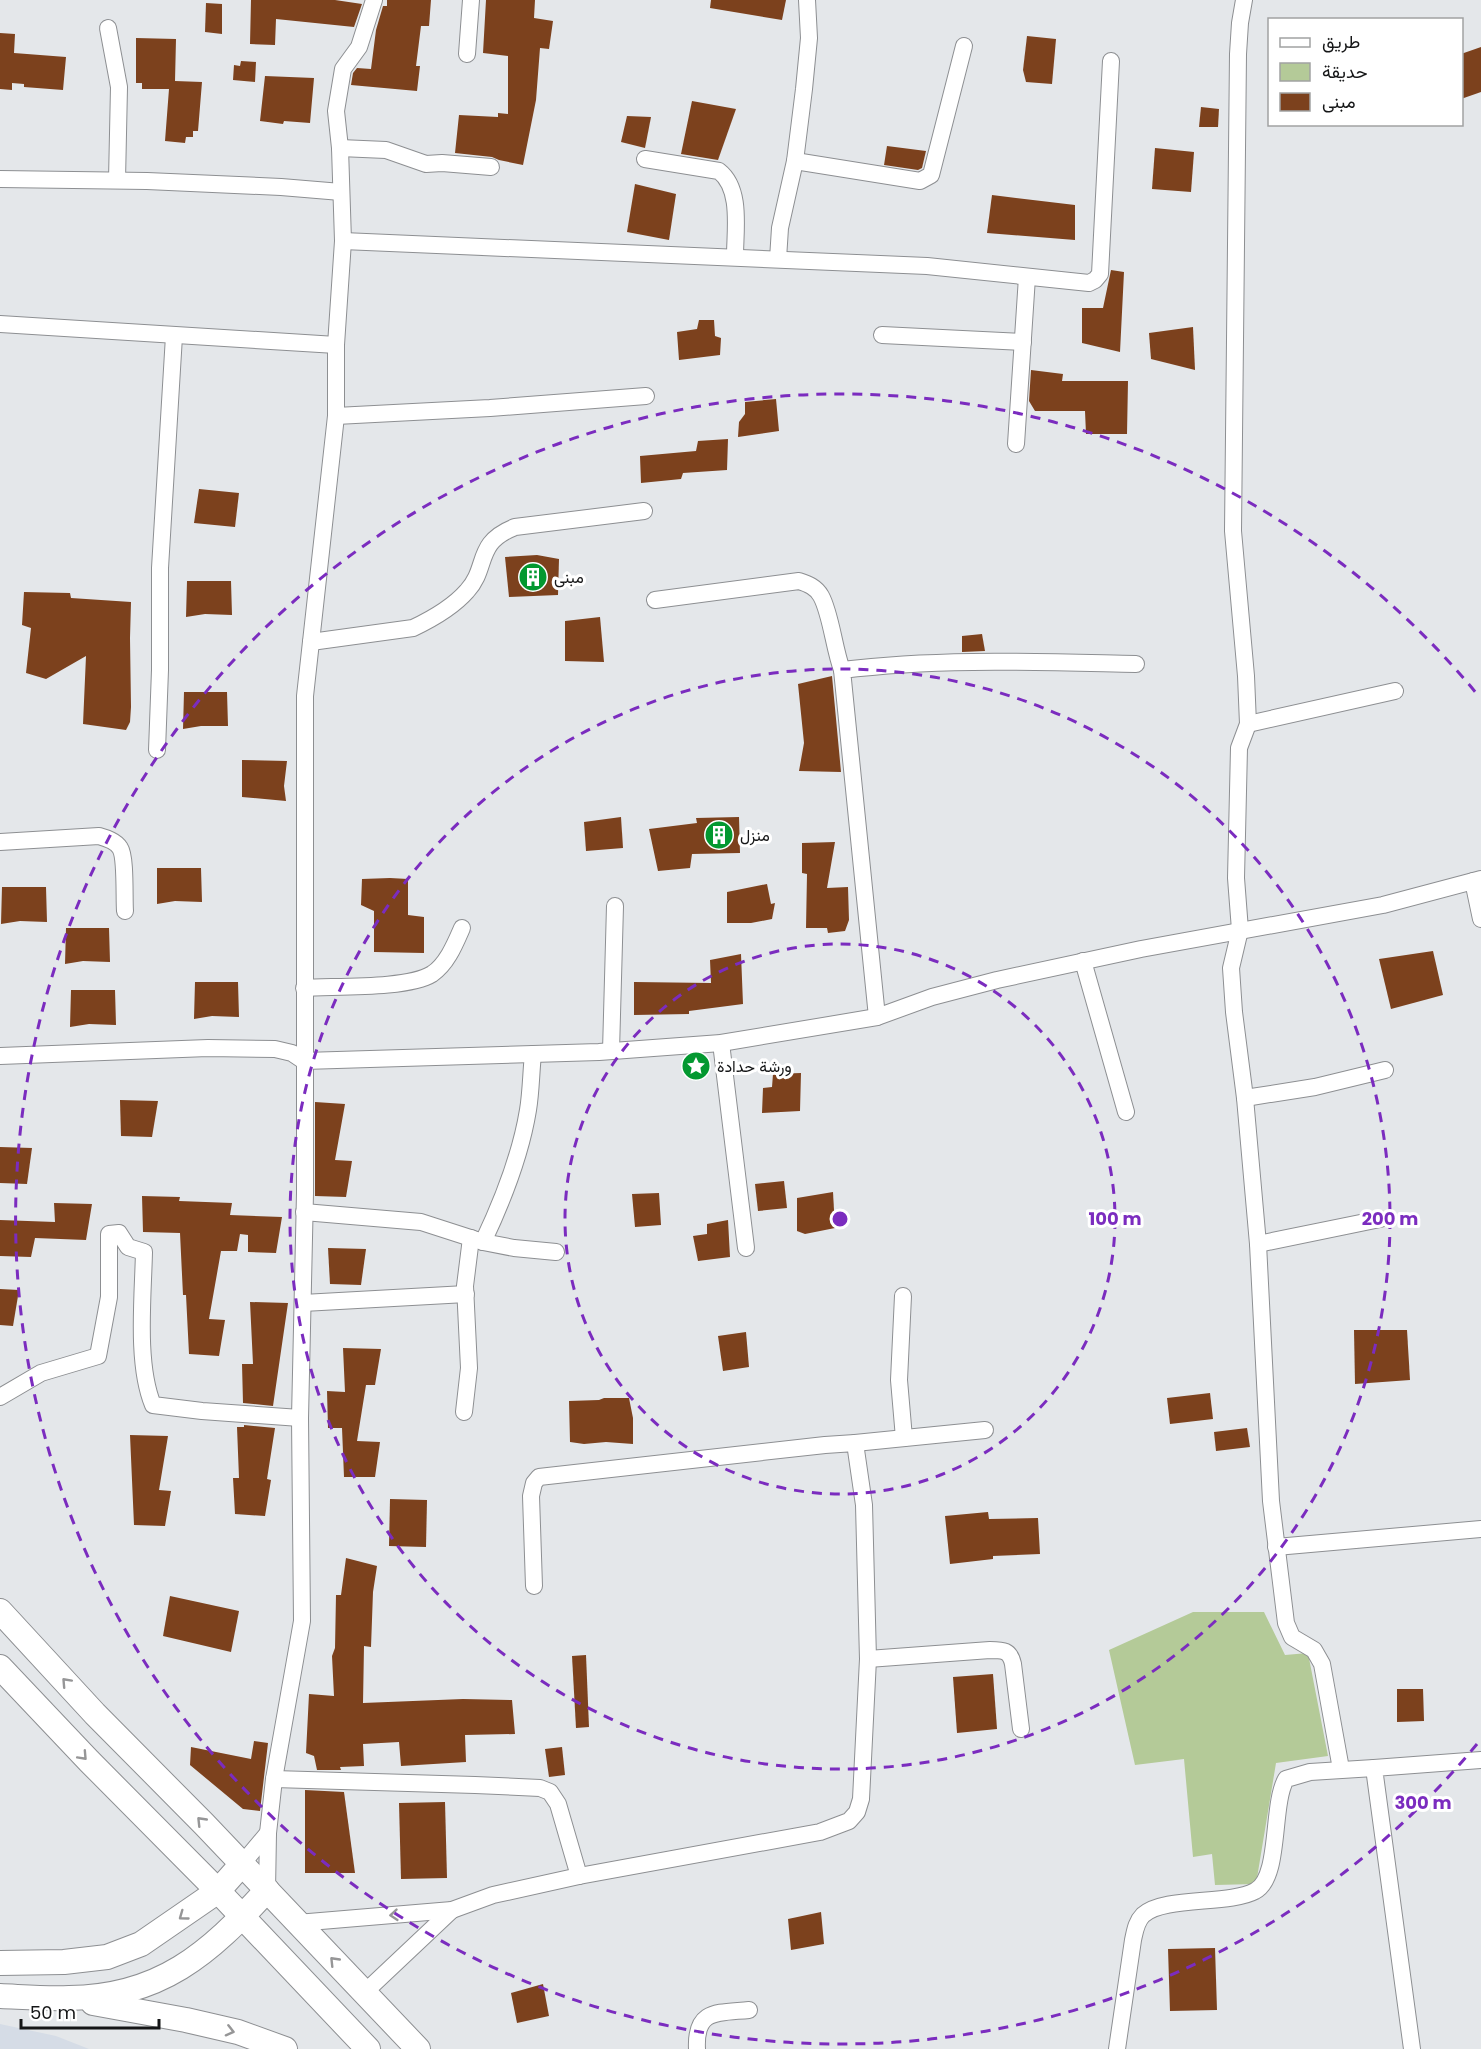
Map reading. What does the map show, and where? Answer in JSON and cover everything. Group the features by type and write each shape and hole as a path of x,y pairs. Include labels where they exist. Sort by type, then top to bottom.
{"main road":[{"path":"0,1611 95,1714 418,2049"},
{"path":"0,1667 368,2049"},
{"path":"0,1963 64,1962 107,1957 141,1944 218,1891 242,1864"},
{"path":"0,1996 70,1998 116,1994 145,1987 182,1969 223,1936 267,1890"},
{"path":"70,1998 238,2032 285,2049"}],"street":[{"path":"267,1890 268,1833 274,1779 302,1621 300,1418 304,1212 305,696 336,416 336,345 343,241 340,148 336,111 343,69 359,47 374,0"},
{"path":"467,54 471,0"},
{"path":"778,259 780,228 795,162 809,38 807,0"},
{"path":"1244,0 1240,22 1238,66 1233,531 1248,724 1239,748 1236,878 1240,930 1231,968 1258,1244 1270,1489 1286,1623 1292,1637 1314,1650 1322,1664 1341,1769"},
{"path":"108,28 119,87 117,180"},
{"path":"795,162 920,181 931,175 964,46"},
{"path":"343,241 927,266 1089,283 1100,274 1111,61"},
{"path":"340,148 386,150 426,164 491,167"},
{"path":"645,159 718,171 724,176 734,194 735,256"},
{"path":"0,179 117,180 341,192"},
{"path":"1016,444 1027,277"},
{"path":"0,324 336,345"},
{"path":"882,335 1023,342"},
{"path":"157,750 160,567 174,336"},
{"path":"336,416 490,408 646,396"},
{"path":"311,642 413,628 427,621 468,591 487,549 501,532 515,527 644,510"},
{"path":"655,600 798,581 812,585 821,596 842,670 877,1017"},
{"path":"842,670 879,665 1016,662 1136,664"},
{"path":"1248,724 1395,691"},
{"path":"0,842 99,836 114,842 120,847 123,857 124,911"},
{"path":"0,1056 208,1047 274,1048 292,1053 304,1061 611,1051 721,1043 877,1017 932,998 998,980 1240,930 1383,905 1477,880 1481,919"},
{"path":"611,1051 615,906"},
{"path":"304,988 406,983 426,977 439,968 453,949 462,928"},
{"path":"1083,961 1126,1112"},
{"path":"721,1043 746,1248"},
{"path":"465,1412 469,1368 466,1294 477,1240 503,1194 522,1133 528,1111 533,1054"},
{"path":"1245,1098 1315,1088 1385,1070"},
{"path":"304,1212 421,1222 477,1240 514,1248 556,1252"},
{"path":"1258,1244 1380,1218"},
{"path":"0,1398 42,1373 98,1356 110,1297 109,1234 119,1233 128,1247 144,1252 143,1354 148,1394 153,1405 300,1418"},
{"path":"303,1303 466,1294"},
{"path":"903,1296 899,1380 904,1438"},
{"path":"534,1586 531,1496 534,1483 539,1477 825,1445 985,1430"},
{"path":"297,1923 452,1910 493,1895 579,1876 820,1832 849,1821 857,1812 861,1799 868,1659 864,1505 855,1443"},
{"path":"1276,1547 1481,1529"},
{"path":"868,1659 990,1650 1008,1653 1013,1664 1021,1729"},
{"path":"1117,2049 1136,1925 1143,1915 1151,1910 1244,1895 1256,1891 1264,1884 1273,1849 1281,1787 1286,1779 1310,1772 1481,1760"},
{"path":"1374,1768 1412,2049"},
{"path":"274,1779 540,1788 550,1792 558,1804 579,1876"},
{"path":"242,1864 268,1833"},
{"path":"364,1993 452,1910"},
{"path":"697,2049 696,2036 700,2023 707,2017 720,2013 749,2010"}],"shaded area":[{"path":"0,2024 56,2036 89,2049 0,2049"}],"green space":[{"path":"1193,1612 1264,1612 1285,1655 1308,1653 1328,1756 1276,1763 1256,1884 1215,1885 1212,1854 1193,1857 1184,1759 1135,1765 1109,1650"}],"building":[{"path":"251,0 335,0 362,4 354,27 276,19 275,45 250,44"},
{"path":"387,0 431,0 429,26 421,26 416,66 420,66 417,91 351,85 353,73 357,68 371,69 376,30 383,6 387,6"},
{"path":"486,0 535,0 534,18 553,21 549,49 540,48 536,100 523,165 492,157 455,153 459,115 498,117 498,113 508,114 508,56 483,53"},
{"path":"711,0 786,0 782,20 710,8"},
{"path":"206,3 222,4 222,34 205,32"},
{"path":"0,33 15,34 14,53 66,57 63,90 24,87 24,84 12,83 12,90 0,89"},
{"path":"1027,36 1056,39 1052,84 1026,82 1023,70"},
{"path":"136,38 176,39 175,81 202,82 198,131 193,131 193,137 186,137 185,143 165,141 169,89 142,89 142,83 136,83"},
{"path":"1481,47 1481,92 1463,98 1463,53"},
{"path":"241,61 256,62 255,82 233,80 234,65 240,66"},
{"path":"265,76 314,78 310,123 284,121 283,124 260,121"},
{"path":"692,101 736,109 718,160 681,154"},
{"path":"1201,107 1219,109 1218,127 1199,127"},
{"path":"627,116 651,117 645,148 621,142"},
{"path":"887,146 926,151 922,168 918,170 884,165"},
{"path":"1155,148 1194,152 1191,192 1152,189"},
{"path":"635,184 676,194 669,240 627,232"},
{"path":"992,195 1075,205 1075,240 987,233"},
{"path":"1111,270 1124,272 1120,352 1082,343 1082,308 1103,308"},
{"path":"699,320 714,320 715,336 721,338 720,355 679,360 677,332 697,329"},
{"path":"1193,327 1195,370 1151,359 1149,333"},
{"path":"1031,370 1063,374 1062,381 1128,381 1127,434 1086,434 1085,411 1035,411 1029,401"},
{"path":"776,399 779,431 738,437 739,422 745,414 745,402"},
{"path":"728,439 727,470 683,473 681,479 641,483 640,456 696,451 698,441"},
{"path":"199,489 239,493 235,527 194,523"},
{"name":"مبنى","path":"537,555 559,559 558,595 509,597 505,557"},
{"path":"187,581 231,581 232,615 205,614 186,617"},
{"path":"24,592 70,593 71,598 131,602 131,707 130,722 126,730 83,724 86,656 46,679 26,673 31,628 22,625"},
{"name":"مبنى","path":"600,617 604,662 565,661 565,621"},
{"path":"982,634 985,651 962,652 962,636"},
{"path":"832,676 841,772 799,771 804,743 798,684"},
{"path":"184,692 227,692 228,726 183,729"},
{"path":"242,760 287,761 284,786 286,801 242,797"},
{"path":"621,817 623,848 586,851 584,822"},
{"path":"739,817 740,853 692,854 690,868 658,871 649,829 697,823 696,818"},
{"path":"835,842 827,888 848,887 849,920 845,931 828,933 827,928 806,928 807,874 802,873 802,843"},
{"path":"157,868 201,868 202,902 175,901 157,904"},
{"path":"362,879 408,879 408,915 424,917 424,953 374,952 374,911 361,905"},
{"path":"767,884 771,904 775,903 772,919 751,923 727,923 727,892"},
{"path":"2,887 46,887 47,922 20,921 1,924"},
{"path":"66,928 109,928 110,962 83,961 65,964"},
{"path":"1433,951 1443,995 1391,1009 1379,959"},
{"path":"741,954 743,1004 689,1011 689,1014 634,1015 634,982 711,983 710,960"},
{"path":"195,982 238,982 239,1017 212,1016 194,1019"},
{"path":"71,990 115,990 116,1025 89,1024 70,1027"},
{"path":"801,1073 800,1111 762,1113 763,1088 772,1087 773,1074"},
{"path":"120,1100 158,1101 152,1137 121,1136"},
{"path":"315,1102 345,1104 335,1160 352,1161 346,1197 315,1196"},
{"path":"0,1147 32,1148 27,1184 0,1183"},
{"path":"784,1181 787,1208 758,1211 755,1184"},
{"path":"833,1192 835,1228 805,1234 797,1231 797,1198"},
{"path":"659,1193 661,1225 635,1227 632,1194"},
{"path":"142,1196 180,1197 179,1201 232,1203 230,1215 282,1217 276,1253 248,1252 248,1235 240,1234 237,1251 221,1251 209,1319 225,1320 219,1356 189,1354 180,1233 143,1232"},
{"path":"54,1203 92,1204 86,1240 35,1238 31,1257 0,1256 0,1220 55,1222"},
{"path":"728,1220 730,1257 698,1261 693,1236 707,1234 707,1224"},
{"path":"328,1248 366,1249 361,1285 330,1284"},
{"path":"0,1289 19,1290 13,1326 0,1325"},
{"path":"250,1302 288,1303 273,1406 243,1403 242,1364 253,1364"},
{"path":"1354,1330 1407,1330 1410,1380 1355,1384"},
{"path":"746,1332 749,1367 723,1371 718,1336"},
{"path":"343,1348 381,1349 375,1385 366,1385 357,1441 380,1442 375,1477 344,1477 342,1428 328,1428 327,1391 345,1392"},
{"path":"1210,1393 1213,1419 1170,1424 1167,1398"},
{"path":"629,1398 633,1418 633,1444 570,1442 569,1401"},
{"path":"244,1425 275,1428 267,1479 271,1480 265,1516 235,1514 233,1478 239,1478 237,1427 244,1427"},
{"path":"1247,1428 1250,1447 1216,1451 1214,1432"},
{"path":"130,1435 168,1436 159,1490 171,1491 165,1526 134,1525"},
{"path":"390,1499 427,1500 426,1547 389,1546"},
{"path":"988,1512 989,1519 1038,1518 1040,1554 993,1556 993,1559 950,1564 945,1516"},
{"path":"346,1558 377,1566 373,1592 371,1647 364,1646 363,1703 463,1699 512,1700 515,1734 465,1735 466,1762 401,1766 399,1742 363,1744 364,1766 340,1767 341,1770 317,1770 314,1756 306,1753 309,1694 334,1696 332,1656 335,1648 336,1595 341,1595"},
{"path":"170,1596 239,1611 231,1652 163,1636"},
{"path":"586,1655 589,1727 576,1728 572,1656"},
{"path":"993,1674 997,1729 957,1733 953,1677"},
{"path":"1397,1689 1423,1689 1424,1721 1397,1722"},
{"path":"254,1741 268,1743 260,1811 243,1809 190,1765 191,1747 251,1759"},
{"path":"562,1747 565,1775 549,1777 545,1749"},
{"path":"305,1790 344,1792 355,1873 305,1873"},
{"path":"445,1802 447,1878 401,1879 399,1803"},
{"path":"821,1912 824,1944 791,1950 788,1919"},
{"path":"1215,1948 1217,2010 1170,2011 1168,1949"},
{"path":"543,1984 549,2016 517,2023 511,1993"}],"place":[{"name":"مبنى","path":"533,577"},
{"name":"منزل","path":"719,835"},
{"name":"ورشة حدادة","path":"696,1066"}]}
